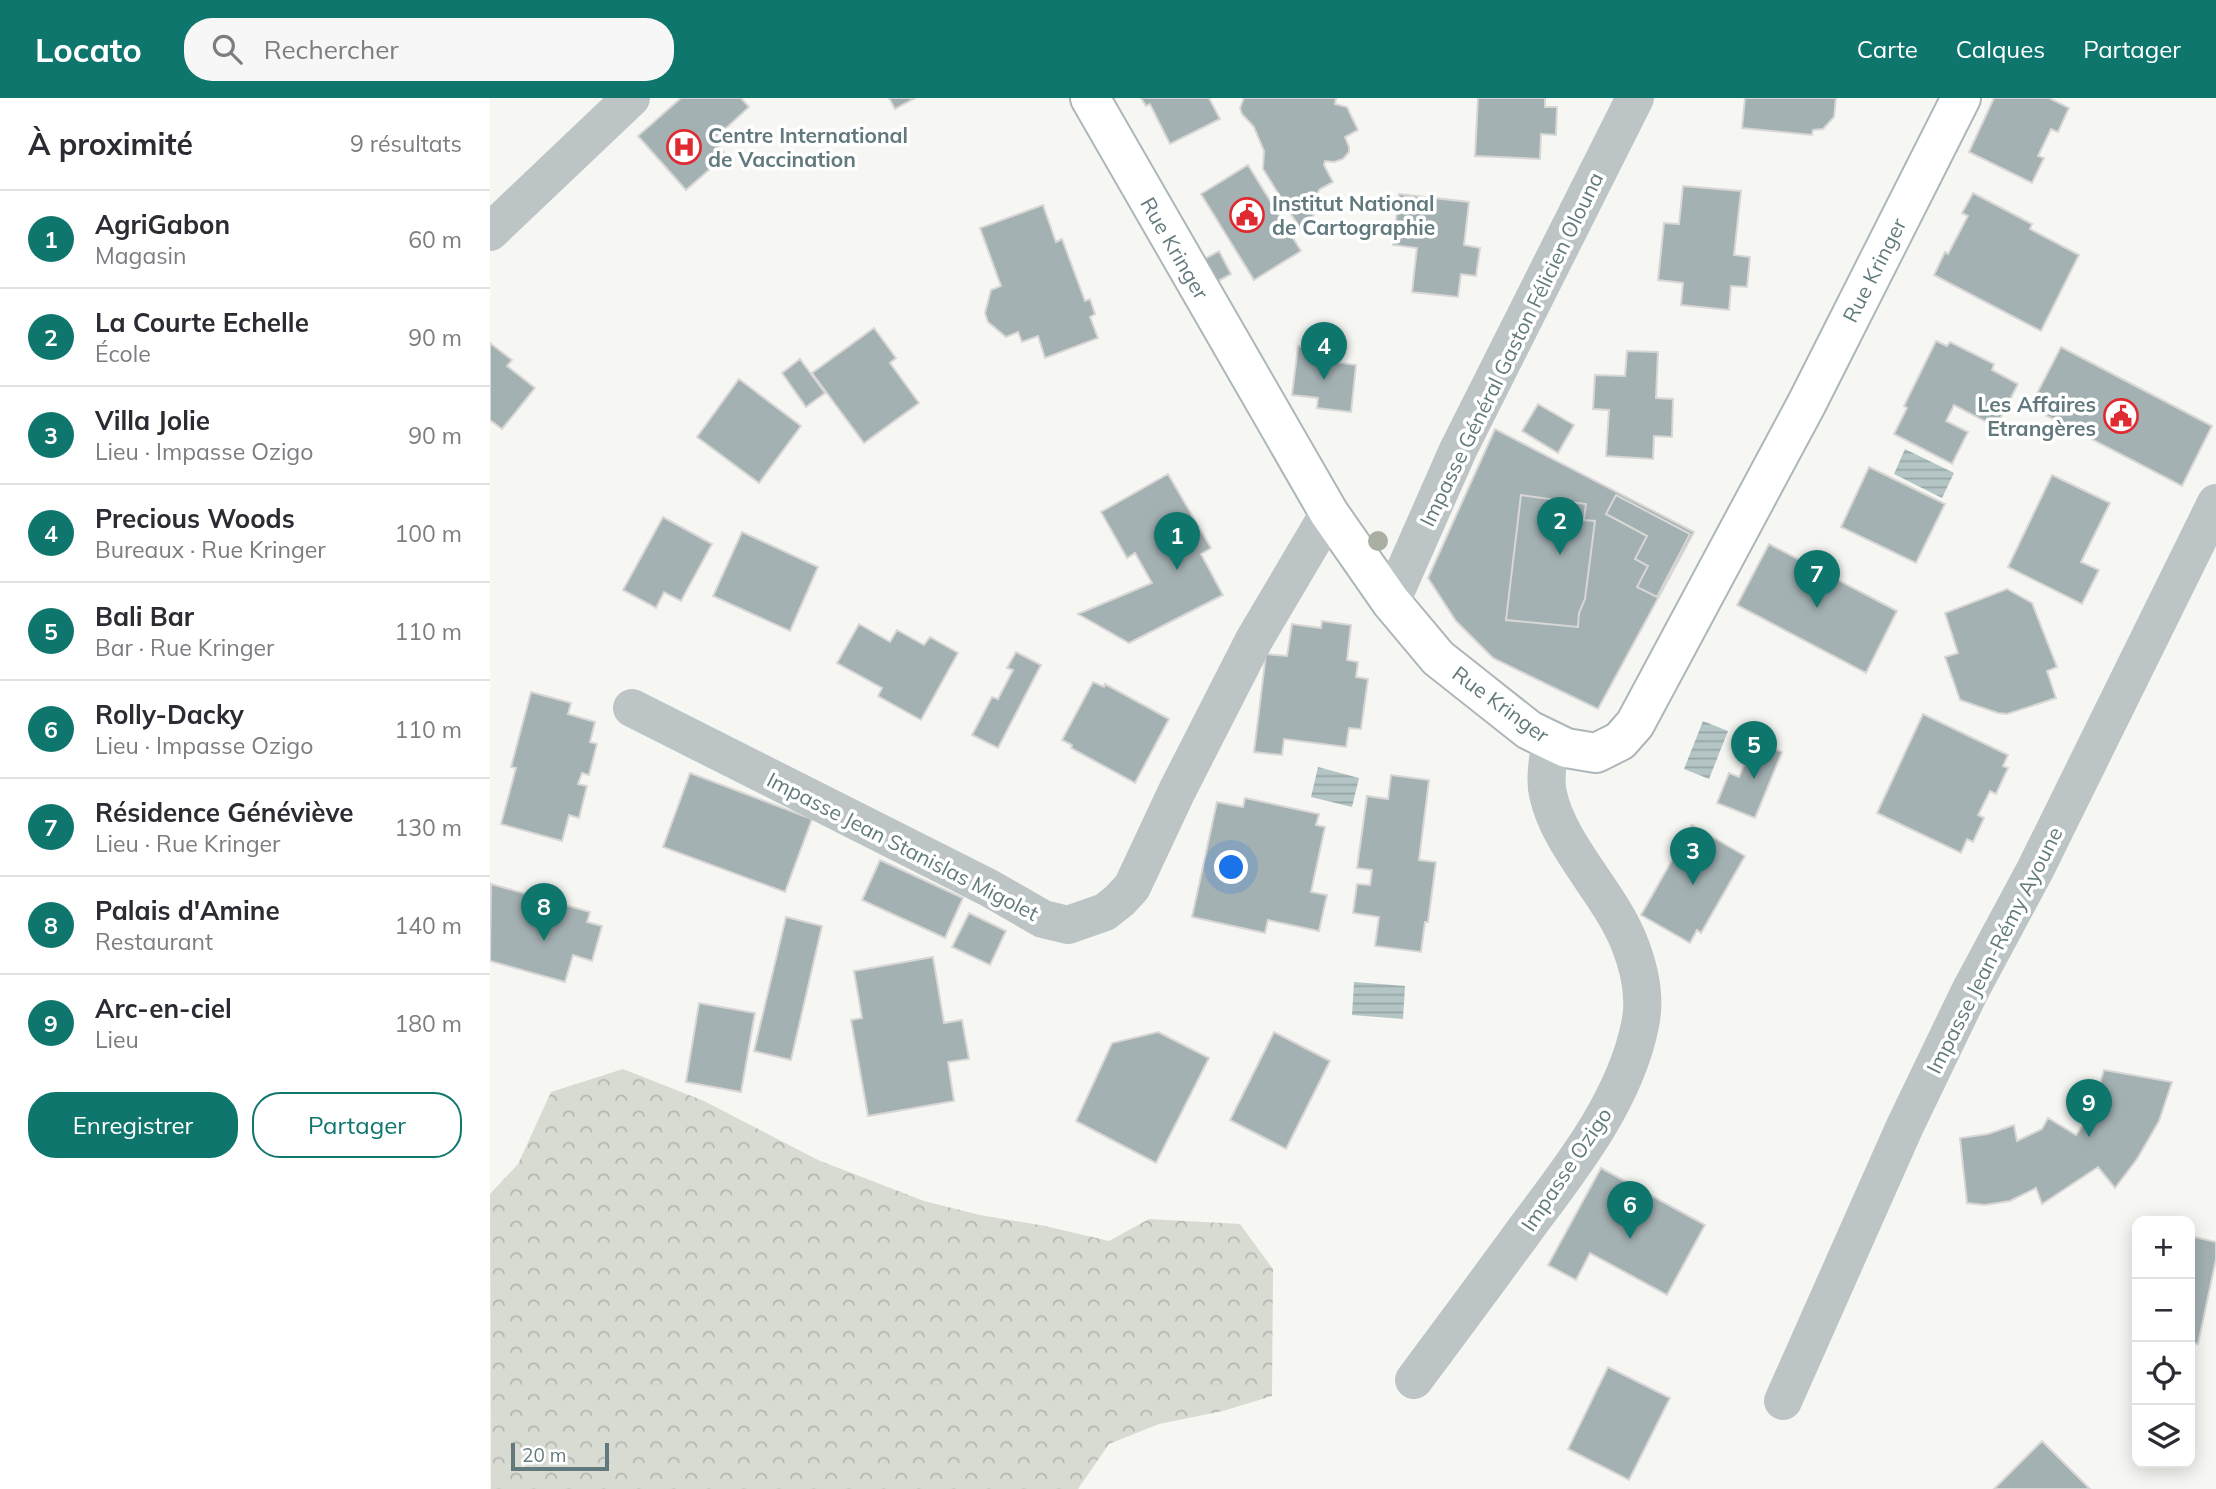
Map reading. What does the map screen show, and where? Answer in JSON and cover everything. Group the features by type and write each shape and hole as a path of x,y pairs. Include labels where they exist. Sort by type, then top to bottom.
{"street":[{"path":"490,232 631,98"},
{"name":"Rue Kringer","path":"1090,98 1329,513 1391,601 1438,658 1528,730 1581,752 1596,753 1620,741 1635,724 1807,403 1961,98"},
{"name":"Impasse Général Gaston Félicien Olouna","path":"1391,601 1458,450 1635,98"},
{"name":"Impasse Jean-Rémy Ayoune","path":"1783,1401 1905,1126 1970,991 2041,858 2216,503"},
{"name":"Impasse Jean Stanislas Migolet","path":"632,708 989,888 1043,919 1068,925 1105,912 1132,887 1177,791 1254,640 1329,513"},
{"name":"Impasse Ozigo","path":"1414,1380 1576,1161 1606,1115 1641,1024 1641,987 1630,945 1616,915 1560,826 1547,793 1550,741"}],"green space":[{"path":"623,1069 704,1101 818,1160 924,1201 1109,1241 1149,1219 1240,1224 1273,1269 1272,1396 1223,1411 1159,1424 1109,1444 1078,1489 491,1489 490,1194 518,1164 551,1092"}],"shaded area":[{"path":"1905,449 1954,473 1942,498 1894,474"},
{"path":"1703,721 1728,731 1709,779 1684,769"},
{"path":"1318,767 1359,778 1352,807 1311,797"},
{"path":"1354,982 1405,986 1403,1019 1352,1015"}],"building":[{"name":"Centre International de Vaccination","path":"681,98 741,98 749,107 713,140 726,155 686,190 638,136"},
{"path":"889,98 915,98 895,109"},
{"path":"1141,98 1209,98 1220,119 1170,144 1150,104 1146,106"},
{"path":"1244,98 1336,98 1335,104 1347,107 1358,130 1345,137 1349,152 1343,159 1325,161 1324,165 1333,182 1320,189 1316,195 1322,201 1303,233 1263,169 1264,151 1254,127 1240,108"},
{"path":"1478,98 1545,98 1545,107 1557,107 1556,135 1541,134 1540,159 1475,156"},
{"path":"1745,98 1836,98 1834,117 1823,129 1813,130 1812,135 1742,128"},
{"path":"1994,98 2049,98 2069,108 2058,132 2051,129 2038,156 2044,158 2032,183 1969,152"},
{"name":"Institut National de Cartographie","path":"1248,165 1301,251 1254,280 1201,194"},
{"path":"1683,186 1741,191 1734,255 1750,257 1747,287 1731,286 1729,310 1681,305 1683,283 1658,280 1664,223 1679,224"},
{"path":"1973,193 2032,224 2030,229 2079,255 2041,331 1934,275 1968,216 1962,213"},
{"path":"1399,194 1469,202 1464,245 1480,248 1476,276 1461,274 1458,297 1412,292 1417,248 1393,245"},
{"path":"1043,205 1056,242 1062,239 1085,301 1090,299 1095,314 1090,317 1098,338 1045,358 1038,336 1022,342 1018,332 1006,337 988,322 985,313 991,290 1001,286 980,228"},
{"path":"1219,251 1231,274 1211,285 1199,262"},
{"path":"874,328 896,358 890,363 919,403 864,443 812,373"},
{"path":"1936,341 1947,346 1950,342 1994,364 1992,370 2018,384 1996,427 1954,405 1946,421 1968,432 1952,464 1894,434 1907,408 1904,406"},
{"path":"490,343 512,360 507,366 535,388 502,429 490,420"},
{"path":"1298,346 1336,351 1335,362 1356,365 1351,412 1317,408 1318,398 1292,395"},
{"name":"Les Affaires Etrangères","path":"2061,347 2212,426 2182,486 2030,407"},
{"path":"1627,351 1658,352 1656,398 1673,399 1672,437 1654,436 1653,459 1606,456 1609,410 1593,409 1595,375 1625,376"},
{"path":"800,359 825,393 806,407 782,373"},
{"path":"739,379 801,426 759,483 697,437"},
{"path":"1538,404 1574,425 1558,453 1522,431"},
{"path":"1495,429 1694,532 1598,709 1493,658 1456,621 1428,578"},
{"path":"1869,467 1945,504 1916,563 1841,527"},
{"path":"1168,474 1211,548 1201,554 1223,595 1129,643 1078,614 1152,583 1135,553 1127,558 1101,512"},
{"path":"2052,475 2110,503 2081,562 2099,570 2082,604 2008,567"},
{"path":"1521,495 1586,504 1584,520 1595,521 1585,599 1579,613 1578,627 1506,620"},
{"path":"1616,495 1690,534 1657,597 1637,587 1648,566 1635,559 1647,536 1606,514"},
{"path":"663,517 712,544 681,601 664,592 656,608 623,590"},
{"path":"742,532 818,567 790,631 713,596"},
{"path":"1769,544 1897,611 1866,673 1737,605"},
{"path":"2007,589 2032,603 2057,667 2047,671 2056,698 2007,714 1960,700 1945,657 1958,653 1945,613"},
{"path":"1322,621 1351,625 1347,660 1358,662 1356,677 1368,679 1361,729 1349,728 1346,747 1284,739 1282,755 1254,752 1266,654 1287,656 1292,624 1321,628"},
{"path":"859,624 890,642 897,630 924,645 930,637 958,653 921,720 878,696 882,688 837,663"},
{"path":"1016,652 1041,665 998,748 972,735 992,697 998,699 1013,670 1007,668"},
{"path":"1093,682 1104,687 1105,684 1169,719 1135,783 1071,748 1072,745 1062,740"},
{"path":"531,692 571,703 568,714 595,722 590,742 597,744 589,775 582,773 578,784 587,786 579,818 569,815 562,841 501,824 516,768 511,767"},
{"path":"1923,714 2008,755 2003,766 2008,768 1996,794 1990,791 1978,815 1984,818 1973,842 1967,839 1961,853 1877,813"},
{"path":"1755,740 1782,752 1755,818 1717,803 1729,773 1739,777"},
{"path":"690,773 812,819 785,892 663,847"},
{"path":"1391,775 1429,780 1419,860 1436,862 1421,952 1375,946 1379,917 1353,913 1357,884 1370,885 1372,870 1357,868 1367,796 1388,799"},
{"path":"1245,798 1319,814 1316,825 1325,827 1311,892 1327,895 1319,931 1268,920 1265,933 1192,917 1217,802 1243,807"},
{"path":"1692,825 1745,856 1701,933 1697,930 1690,943 1641,915"},
{"path":"880,860 963,898 945,938 862,900"},
{"path":"491,884 590,912 587,922 602,926 592,961 573,955 565,982 490,961"},
{"path":"969,913 1006,931 990,965 952,947"},
{"path":"786,917 822,926 791,1060 754,1051"},
{"path":"933,957 944,1023 962,1020 969,1059 948,1062 954,1101 868,1116 851,1020 862,1018 854,971"},
{"path":"699,1003 755,1013 741,1092 686,1082"},
{"path":"1158,1032 1209,1058 1156,1163 1076,1121 1112,1043"},
{"path":"1274,1032 1330,1061 1286,1149 1230,1120"},
{"path":"2104,1070 2172,1082 2159,1121 2137,1159 2115,1188 2098,1167 2042,1204 2036,1188 2010,1201 1985,1205 1967,1203 1960,1138 1988,1134 2014,1125 2017,1141 2042,1129 2048,1118 2076,1135 2091,1114"},
{"path":"1601,1168 1705,1225 1667,1295 1590,1253 1576,1280 1548,1265"},
{"path":"2195,1237 2216,1242 2216,1259 2198,1344 2195,1343"},
{"path":"1608,1367 1670,1398 1629,1480 1568,1449"},
{"path":"2042,1441 2090,1489 1994,1489"}],"place":[{"name":"Centre International de Vaccination","path":"684,147"},
{"name":"Institut National de Cartographie","path":"1247,215"},
{"name":"Precious Woods","path":"1324,380"},
{"name":"Les Affaires Etrangères","path":"2121,416"},
{"name":"La Courte Echelle","path":"1560,555"},
{"name":"AgriGabon","path":"1177,570"},
{"name":"Résidence Généviève","path":"1817,608"},
{"name":"Bali Bar","path":"1754,779"},
{"name":"Villa Jolie","path":"1693,885"},
{"name":"Palais d'Amine","path":"544,941"},
{"name":"Arc-en-ciel","path":"2089,1137"},
{"name":"Rolly-Dacky","path":"1630,1239"}]}
